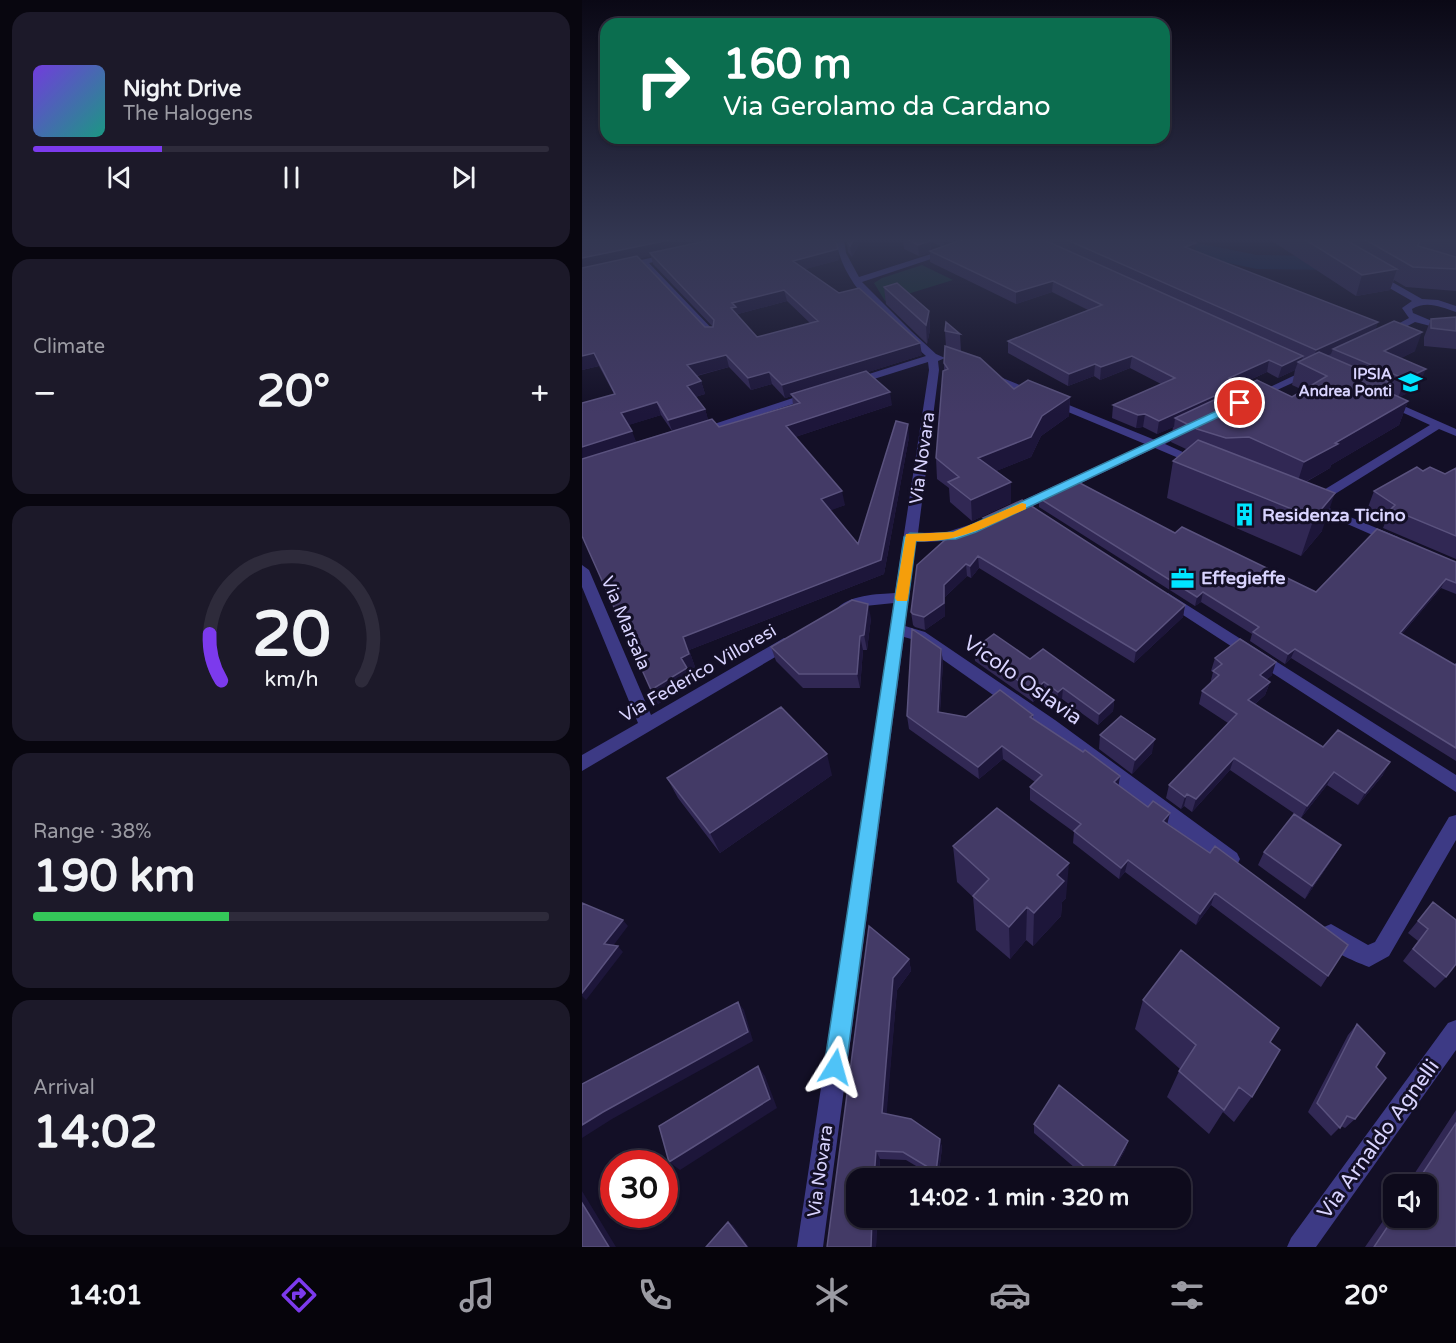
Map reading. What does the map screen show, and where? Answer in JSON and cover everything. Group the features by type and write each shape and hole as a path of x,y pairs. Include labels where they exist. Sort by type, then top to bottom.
{"street":[{"path":"677,297 713,335"},
{"path":"872,297 943,366"},
{"path":"1412,297 1420,302 1443,304 1456,309"},
{"path":"1443,304 1456,300"},
{"path":"1420,302 1407,308 1414,318 1432,324 1456,324"},
{"path":"1376,339 1406,325 1414,318"},
{"path":"846,384 933,357"},
{"name":"Via Novara","path":"810,1247 910,537 943,366 933,357"},
{"path":"1240,403 1318,368 1302,363"},
{"path":"977,370 1208,465"},
{"path":"693,433 824,391"},
{"path":"1377,396 1456,433"},
{"path":"910,537 930,538 956,535 1024,506 1198,423"},
{"path":"1403,544 1303,502 1438,425"},
{"path":"1024,506 1041,517"},
{"name":"Via Marsala","path":"582,570 647,725"},
{"path":"1160,593 1456,784"},
{"path":"826,620 855,603 881,598 902,598"},
{"name":"Vicolo Oslavia","path":"897,631 911,632 920,636 1248,872"},
{"name":"Via Federico Villoresi","path":"582,764 806,632"},
{"path":"1315,921 1353,950 1369,956 1382,949 1456,823"},
{"name":"Via Arnaldo Agnelli","path":"1300,1247 1456,1031"}],"green space":[{"path":"883,297 897,297 885,301"}],"building":[{"path":"582,297 676,297 705,327 713,327 714,320 692,297 755,297 732,303 736,307 731,308 757,337 818,321 792,297 869,297 920,343 782,385 769,372 748,378 726,355 687,365 701,381 687,386 705,409 668,420 657,402 621,413 632,431 582,447 582,403 615,394 594,353 582,356"},
{"path":"895,297 913,297 929,311 926,325"},
{"path":"1086,297 1172,297 1303,356 1282,366 1269,360 1229,378 1241,384 1159,421 1145,414 1138,415 1113,405 1175,378 1132,356 1101,367 1095,364 1069,374 1008,341 1102,305"},
{"path":"1197,297 1314,297 1378,322 1316,350"},
{"path":"1456,317 1456,331 1431,328 1431,319"},
{"path":"1394,321 1422,332 1384,351 1426,369 1405,379 1333,349"},
{"path":"946,322 960,334 945,331"},
{"path":"945,346 980,358 1014,389 1028,380 1070,397 1042,416 1031,437 978,458 1011,482 971,500 948,482 959,477 936,458 943,371 948,369 944,363"},
{"path":"1319,352 1391,383 1379,388 1408,401 1304,462 1249,437 1226,438 1197,429 1175,418 1257,380 1292,397 1327,376 1298,362"},
{"path":"866,371 890,392 786,426 842,491 821,499 858,544 896,421 908,424 881,560 683,637 689,654 681,658 687,668 651,690 582,536 582,459 712,419 719,427 800,403 791,394"},
{"path":"1198,440 1335,493 1314,518 1173,461"},
{"path":"1417,467 1423,471 1430,467 1445,474 1456,468 1456,536 1391,509 1395,505 1374,491"},
{"path":"1076,481 1175,533 1182,527 1316,592 1377,529 1456,562 1456,583 1446,579 1400,633 1456,664 1456,748 1295,649 1288,654 1253,632 1259,627 1203,592 1197,597 1039,498"},
{"path":"1022,500 1185,605 1136,651 978,556 970,566 966,564 944,585 944,603 924,617 913,614 911,612 917,565 945,540 988,522 983,518"},
{"path":"852,600 868,604 864,635 860,636 857,674 799,674 771,647"},
{"path":"912,629 941,649 938,712 966,717 1000,690 1033,715 1030,717 1083,752 1085,750 1120,776 1114,782 1148,807 1153,801 1170,813 1163,821 1210,853 1215,846 1348,945 1328,976 1215,893 1200,914 1128,860 1121,868 1074,831 1081,824 1030,787 1042,775 1002,746 978,767 907,716"},
{"path":"994,634 1030,659 1043,649 1114,700 1099,714 1063,688 1058,692 1044,682 1033,691 974,649"},
{"path":"1240,639 1276,662 1260,675 1270,682 1248,700 1323,747 1338,730 1390,762 1365,793 1334,772 1307,806 1234,758 1196,799 1187,794 1185,797 1169,785 1237,714 1202,691 1219,675 1213,671 1222,664 1215,658"},
{"path":"781,707 827,754 710,833 667,778"},
{"path":"1121,716 1155,739 1135,760 1100,735"},
{"path":"997,808 1069,863 1057,875 1064,881 1034,913 1027,907 1009,927 973,896 989,879 953,846"},
{"path":"1294,814 1341,845 1312,886 1264,852"},
{"path":"1433,902 1456,920 1456,964 1446,977 1413,949 1428,929 1418,921"},
{"path":"582,903 623,920 604,944 618,946 582,993"},
{"path":"869,926 909,959 893,978 882,1113 911,1119 940,1139 936,1168 929,1168 903,1152 876,1151 875,1168 846,1168 846,1228 872,1228 871,1247 827,1247"},
{"path":"1181,950 1279,1028 1270,1042 1280,1050 1252,1097 1239,1087 1224,1110 1179,1071 1196,1045 1143,1000"},
{"path":"738,1002 748,1032 582,1125 582,1084"},
{"path":"1357,1024 1385,1053 1376,1067 1386,1078 1355,1119 1347,1116 1340,1128 1317,1103"},
{"path":"758,1066 770,1099 678,1156 678,1150 666,1150 659,1126"},
{"path":"1059,1085 1128,1141 1113,1168 1086,1168 1034,1124"},
{"path":"1456,1123 1456,1247 1374,1247 1387,1228 1437,1228 1437,1174 1422,1174"},
{"path":"582,1203 609,1247 582,1247"},
{"path":"728,1222 747,1247 706,1247"}],"slow traffic":[{"path":"902,598 910,537 930,538 956,535 1022,506"}],"place":[{"name":"IPSIA Andrea Ponti","path":"1410,383"},
{"name":"Residenza Ticino","path":"1244,515"},
{"name":"Effegieffe","path":"1183,578"}],"route":[{"path":"835,1067 910,537 930,538 956,535 971,529 1240,403"}]}
